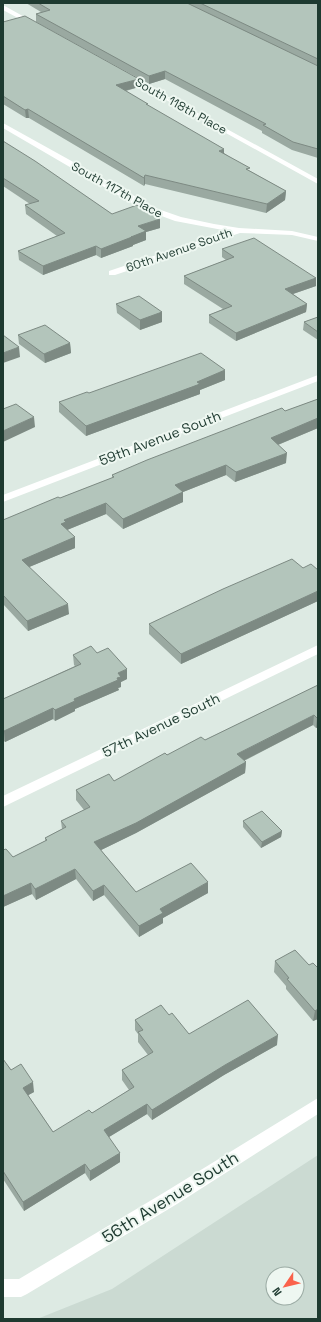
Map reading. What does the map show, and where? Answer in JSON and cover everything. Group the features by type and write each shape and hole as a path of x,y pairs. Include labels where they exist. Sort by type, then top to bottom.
{"street":[{"path":"3,7 44,30"},
{"name":"South 118th Place","path":"119,72 318,182"},
{"name":"South 117th Place","path":"5,128 143,206 165,216 195,224 239,230"},
{"name":"60th Avenue South","path":"112,273 239,230 292,233 318,239"},
{"name":"59th Avenue South","path":"3,499 318,378"},
{"name":"57th Avenue South","path":"3,802 318,649"},
{"name":"56th Avenue South","path":"3,1288 21,1288 171,1198 318,1105"}],"shaded area":[{"path":"318,1155 318,1319 37,1319 112,1289"}],"building":[{"path":"38,3 187,3 318,66 318,149 293,142 263,125 266,124 165,71 149,76 36,14 50,10"},
{"path":"200,3 318,3 318,59"},
{"path":"25,16 139,79 116,85 224,149 219,151 250,168 246,169 286,191 267,204 145,175 144,178 28,109 25,110 3,96 3,22"},
{"path":"3,141 112,214 137,205 160,219 138,226 146,231 132,237 101,249 96,246 43,266 18,251 65,233 25,205 39,201 3,178"},
{"path":"254,238 316,278 285,289 307,304 236,333 209,315 232,306 184,276 234,257 222,249"},
{"path":"139,296 162,312 140,320 116,304"},
{"path":"318,317 318,332 304,322"},
{"path":"45,325 70,343 44,354 18,335"},
{"path":"3,335 19,347 3,353"},
{"path":"201,353 225,370 197,382 200,384 86,426 59,402 87,392 89,393"},
{"path":"318,399 318,418 271,438 287,453 236,472 226,465 175,485 183,492 123,519 106,503 64,520 66,522 61,524 75,537 22,560 68,604 27,621 3,595 3,520 58,497 60,498 114,477 112,475 147,460 282,408 285,411"},
{"path":"16,404 34,417 3,431 3,409"},
{"path":"292,559 303,568 311,564 318,570 318,591 181,654 149,624 223,589"},
{"path":"91,646 97,653 108,648 127,669 118,673 121,677 117,678 118,680 74,699 75,701 55,710 53,708 4,731 3,730 3,699 81,664 73,655"},
{"path":"318,685 317,718 314,715 237,754 246,762 136,823 94,842 136,892 191,863 208,882 160,909 163,913 139,926 104,885 93,891 75,869 35,889 31,883 3,896 3,850 6,849 13,857 47,840 45,838 66,827 61,821 90,807 76,790 109,774 114,781 165,753 167,755 201,737 205,740"},
{"path":"262,811 282,831 262,842 243,821"},
{"path":"295,950 309,965 313,963 318,968 318,1009 315,1011 287,979 289,978 275,961"},
{"path":"248,1000 278,1035 225,1065 152,1110 147,1104 104,1130 120,1153 90,1171 85,1164 23,1202 3,1171 3,1059 11,1070 21,1064 33,1082 23,1088 53,1132 89,1110 92,1113 134,1087 122,1070 153,1052 138,1032 143,1030 135,1020 161,1005 169,1015 172,1013 189,1034"}]}
